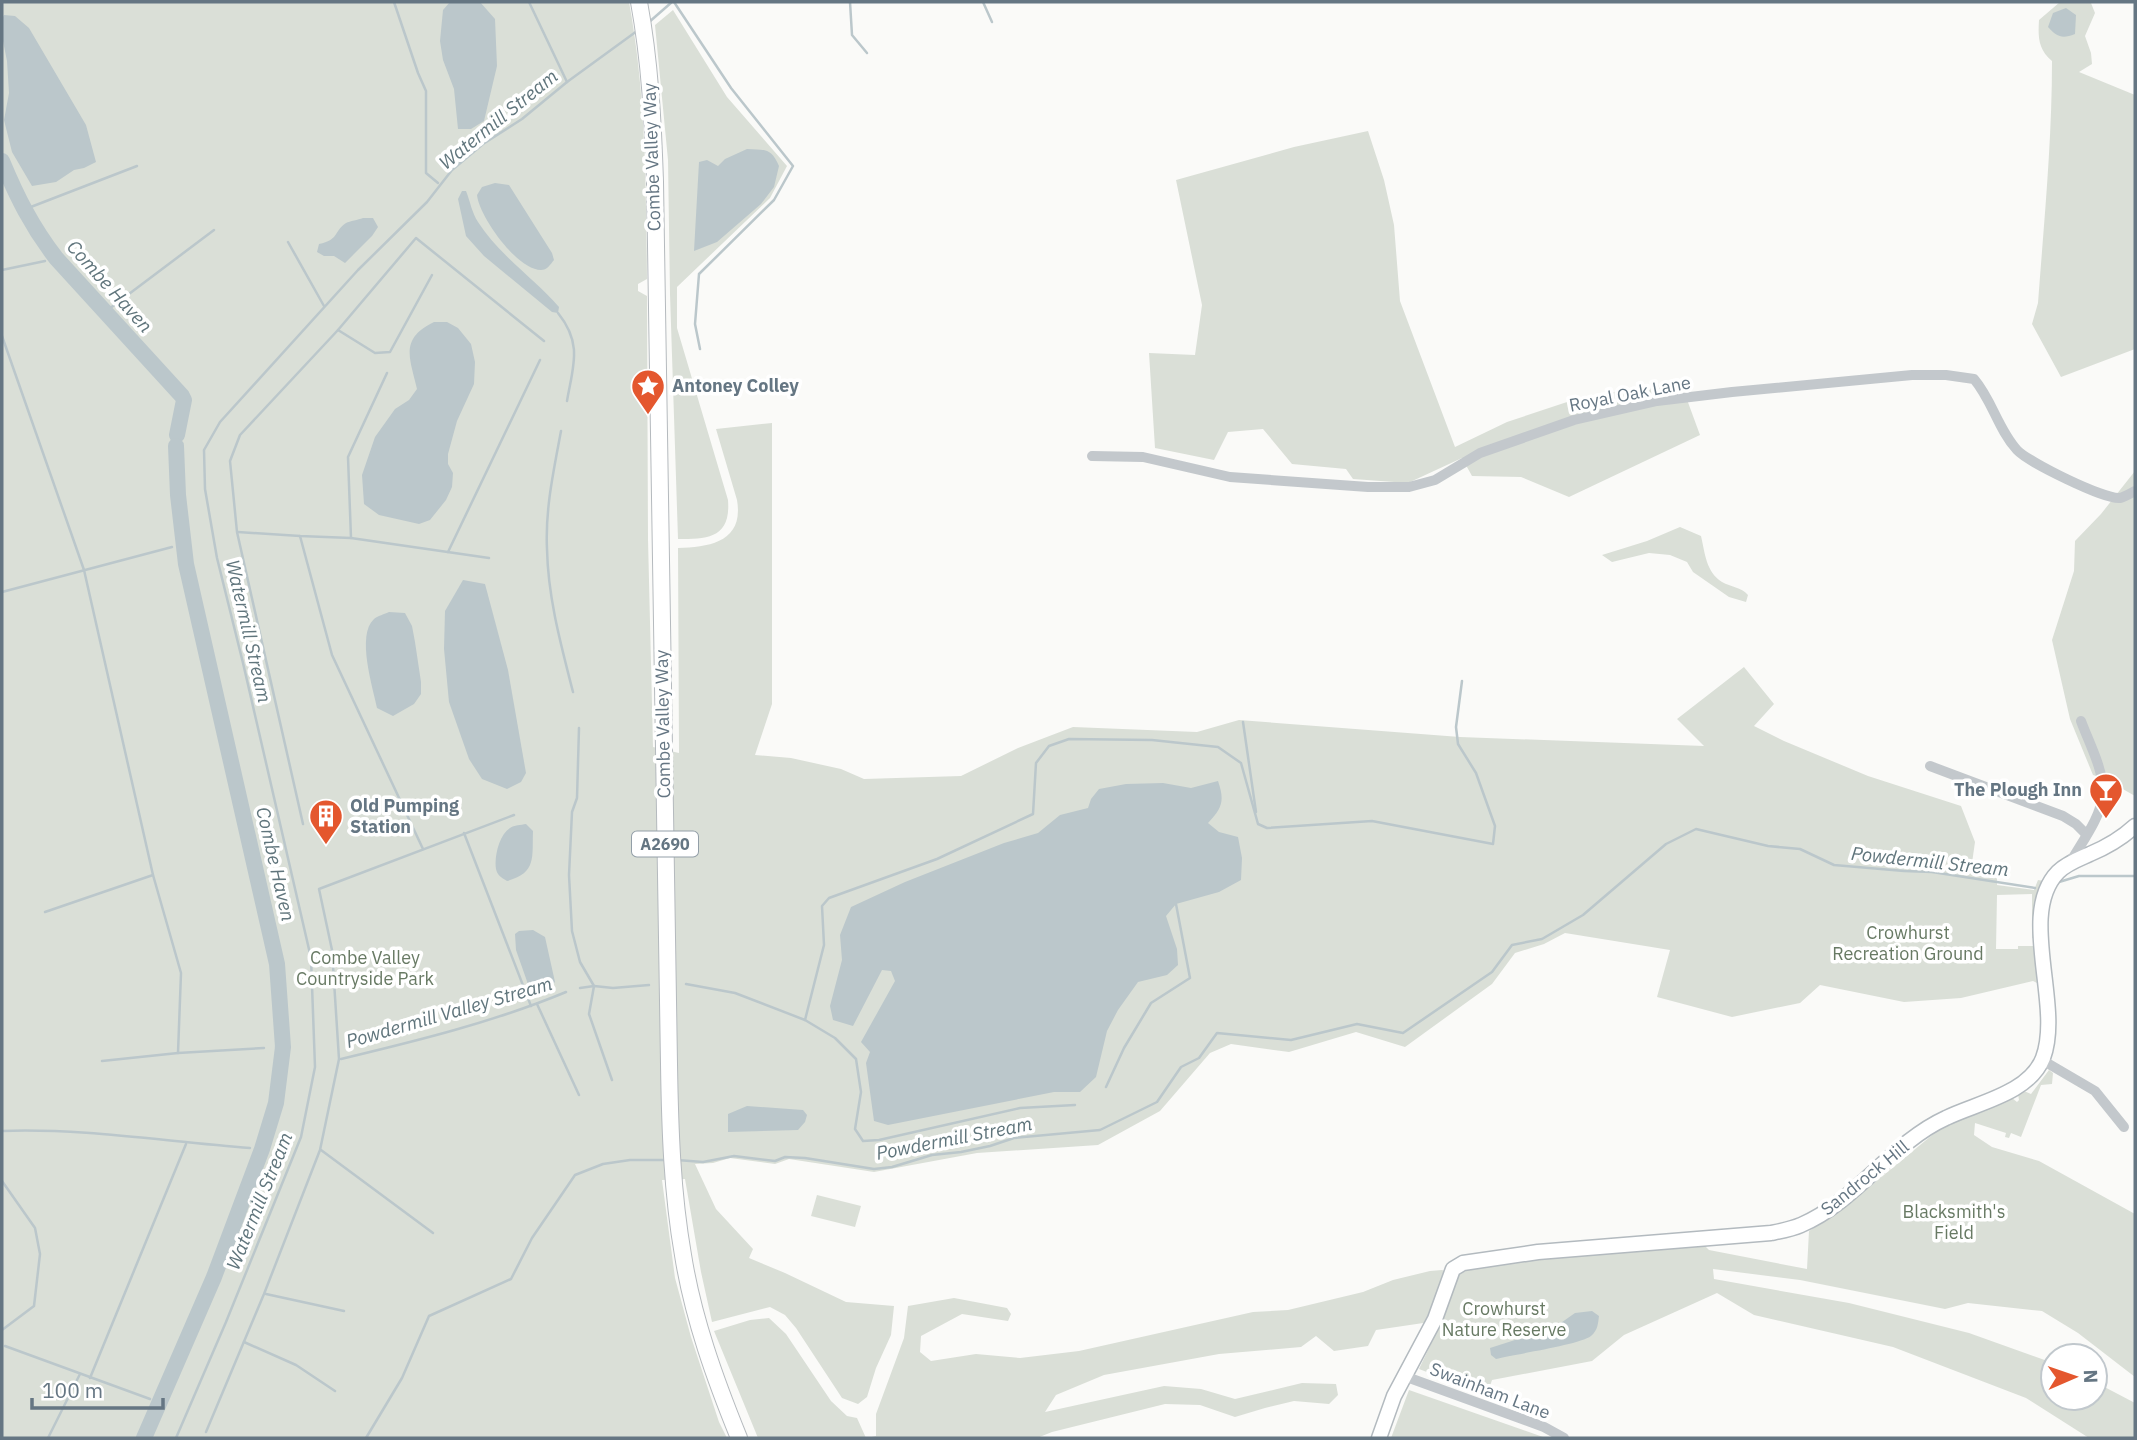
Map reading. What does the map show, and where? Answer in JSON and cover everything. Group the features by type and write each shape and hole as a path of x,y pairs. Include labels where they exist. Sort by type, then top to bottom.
{"main road":[{"name":"Combe Valley Way","path":"639,2 646,41 652,107 655,182 673,1179 683,1258 693,1301 723,1400 739,1438"}],"street":[{"name":"Royal Oak Lane","path":"1092,456 1143,457 1230,477 1368,487 1409,487 1435,480 1480,453 1562,425 1657,401 1909,375 1946,375 1974,379 1982,389 2001,429 2018,451 2039,466 2113,497 2120,498 2135,491"},
{"path":"2069,864 2103,797 2100,773 2081,720"},
{"path":"1930,766 2063,816 2086,834"},
{"path":"2124,1127 2095,1091 2042,1060 2047,1043 2048,1020 2041,942 2042,908 2048,887 2058,872 2106,846 2135,826"},
{"name":"Sandrock Hill","path":"1379,1438 1394,1396 1440,1307 1453,1269 1471,1261 1538,1252 1771,1233 1801,1225 1825,1212 1892,1154 1944,1118 2011,1090 2027,1078 2042,1060"},
{"name":"Swainham Lane","path":"1404,1376 1544,1427 1564,1438"}],"green space":[{"name":"Combe Valley Countryside Park","path":"2,2 629,2 639,71 645,174 647,279 638,284 638,291 647,296 648,539 653,747 679,753 678,548 702,546 722,539 730,533 738,514 737,500 716,429 772,423 772,704 755,755 791,758 841,769 864,779 961,776 1018,748 1073,727 1197,732 1239,720 1460,737 1704,746 1677,719 1744,667 1774,704 1754,726 1868,776 1961,806 1975,842 1971,870 1997,875 1997,885 2034,890 2038,880 2044,881 2036,901 2036,940 2032,938 2032,894 1997,895 1996,949 2035,946 2037,983 2033,981 1961,998 1904,1002 1820,985 1800,1003 1732,1017 1657,997 1670,950 1565,933 1544,944 1515,953 1492,984 1405,1047 1356,1032 1289,1052 1231,1044 1210,1053 1160,1111 1098,1145 977,1153 874,1172 789,1159 775,1164 730,1158 695,1164 716,1209 753,1249 749,1258 846,1302 894,1306 891,1335 867,1397 858,1404 842,1398 785,1315 770,1307 712,1322 685,1179 662,1180 675,1278 691,1337 719,1422 727,1438 2,1438"},
{"path":"2060,2 2089,2 2095,13 2085,36 2092,64 2079,72 2135,95 2135,349 2061,377 2032,324 2038,303 2052,91 2052,61 2040,42 2039,20"},
{"path":"673,10 727,97 787,166 770,198 677,287 677,328 728,500 726,522 721,529 708,537 689,539 678,539 668,160 655,25"},
{"path":"1368,131 1384,180 1394,225 1400,301 1455,447 1507,422 1570,401 1648,385 1682,386 1700,435 1569,497 1521,477 1472,476 1462,458 1408,483 1353,479 1346,469 1292,464 1263,429 1228,432 1214,460 1155,448 1149,353 1195,355 1202,305 1176,180 1294,147"},
{"path":"2135,471 2135,796 2093,775 2070,719 2052,640 2074,571 2075,541 2101,514"},
{"path":"1680,527 1701,536 1707,562 1713,573 1722,582 1745,592 1748,595 1746,602 1729,597 1693,572 1687,562 1670,555 1649,553 1612,562 1602,555"},
{"path":"2049,1070 2053,1073 2052,1084 2041,1085 2021,1137 2011,1133 2009,1138 2005,1137 2006,1133 1975,1123 1974,1135 1992,1147 2039,1161 2135,1214 2135,1377 2109,1357 2109,1342 2090,1342 2042,1311 1968,1303 1945,1309 1800,1280 1713,1269 1714,1279 1849,1303 1969,1333 2039,1358 2039,1406 2026,1398 1893,1347 1754,1315 1717,1293 1624,1335 1592,1361 1492,1380 1487,1395 1419,1369 1438,1329 1458,1274 1479,1265 1701,1242 1709,1250 1807,1269 1809,1231 1845,1207 1948,1122 2012,1098 2017,1102 2018,1094 2024,1091 2031,1094"},
{"path":"817,1195 861,1206 855,1227 811,1216"},
{"path":"1442,1270 1447,1272 1430,1322 1376,1330 1368,1346 1334,1351 1316,1336 1301,1347 1219,1354 1104,1375 1056,1395 1045,1412 1164,1386 1201,1389 1235,1399 1302,1383 1336,1384 1338,1395 1329,1404 1294,1401 1235,1417 1200,1405 1165,1404 1037,1438 867,1438 876,1436 876,1414 904,1338 908,1306 954,1298 1007,1308 1011,1314 1008,1321 962,1314 921,1336 920,1352 931,1361 976,1354 1020,1358 1079,1351 1253,1312 1288,1310 1363,1292 1393,1280"},
{"path":"769,1318 786,1334 831,1401 847,1416 857,1418 866,1438 758,1438 714,1331 750,1320"},
{"path":"2109,1389 2135,1403 2135,1438 2089,1438 2048,1412 2109,1412"},
{"path":"1409,1390 1543,1437 1544,1438 1391,1438"}],"shaded area":[{"path":"450,2 480,2 495,19 497,66 484,121 471,129 458,129 454,89 443,60 440,41 443,10"},
{"path":"2066,8 2076,15 2075,34 2063,37 2048,27 2053,13"},
{"path":"4,15 15,16 29,28 86,125 96,162 74,170 56,182 32,186 12,152 4,120 9,93 2,36"},
{"path":"747,149 763,150 773,156 779,166 774,187 761,204 717,242 694,251 699,162 707,160 718,166 725,159"},
{"path":"495,183 509,185 552,253 554,260 547,268 531,268 521,261 501,240 484,216 477,195 482,187"},
{"path":"462,191 466,191 476,218 486,234 559,307 558,313 552,312 484,256 466,236 458,199"},
{"path":"373,218 378,227 345,263 334,256 324,256 317,252 319,244 333,238 346,223"},
{"path":"434,322 447,322 458,328 471,344 475,362 474,384 457,421 448,454 448,464 453,473 452,487 446,500 430,520 419,524 379,515 364,504 362,475 375,437 395,409 409,400 417,389 410,359 411,342 423,328"},
{"path":"463,580 485,584 508,670 526,773 521,782 507,789 482,779 469,759 449,702 444,649 445,611"},
{"path":"389,612 405,613 412,626 421,682 421,694 414,704 393,716 377,708 366,649 369,627 375,618"},
{"path":"1218,781 1221,804 1208,823 1219,832 1238,837 1242,858 1241,880 1219,892 1176,904 1166,916 1177,949 1178,965 1167,975 1138,982 1107,1031 1096,1077 1080,1092 1054,1092 888,1125 874,1121 866,1063 870,1052 861,1042 895,981 891,971 882,970 853,1026 833,1020 830,1006 842,960 840,935 851,907 905,882 1004,843 1038,833 1060,815 1088,808 1099,789 1126,784 1163,783 1191,788"},
{"path":"526,824 533,831 531,863 524,873 507,881 496,869 498,847 506,831"},
{"path":"533,930 545,937 555,982 543,989 529,987 516,950 515,934"},
{"path":"747,1106 803,1110 807,1115 798,1130 728,1132 728,1114"},
{"path":"1592,1311 1599,1316 1591,1336 1561,1346 1496,1359 1491,1355 1490,1348 1545,1334 1575,1313"}],"waterway":[{"path":"394,2 426,91 426,173 438,183"},
{"path":"529,2 567,82"},
{"name":"Watermill Stream","path":"648,23 672,2"},
{"path":"674,2 731,88 793,166 774,200 699,274 695,324 700,349"},
{"path":"850,2 852,35 867,53"},
{"path":"983,2 992,22"},
{"name":"Watermill Stream","path":"176,1438 301,1137 315,1067 311,958 217,558 205,489 204,450 220,422 358,270 427,202 452,170 483,144 522,119 637,31"},
{"name":"Combe Haven","path":"2,161 26,211 56,258 182,396 184,400 177,435"},
{"path":"23,210 137,166"},
{"path":"105,312 214,230"},
{"path":"303,824 237,532 230,461 240,435 338,330 416,238 544,341"},
{"path":"288,242 324,306"},
{"path":"2,270 45,261"},
{"path":"338,330 375,353 390,352 432,275"},
{"path":"558,313 566,324 573,345 573,366 567,401"},
{"path":"2,336 84,570 153,875 181,973 178,1053"},
{"path":"448,552 540,360"},
{"path":"351,538 348,457 387,373"},
{"path":"561,431 549,504 547,549 553,603 573,692"},
{"name":"Combe Haven","path":"144,1438 214,1277 262,1149 276,1103 283,1047 277,964 186,564 178,495 176,446"},
{"path":"238,532 351,538 489,558"},
{"path":"300,536 332,655 423,849"},
{"path":"2,592 172,547"},
{"path":"805,1020 824,945 822,906 829,898 937,859 1033,814 1036,763 1049,746 1069,739 1152,740 1218,747 1241,763 1258,824 1267,828 1372,821 1493,844 1495,826 1476,773 1458,744 1456,727 1462,681"},
{"path":"1243,722 1256,812"},
{"path":"579,728 577,798 572,812 569,875 572,931 580,962 594,986 589,1014 612,1080"},
{"path":"206,1432 320,1150 339,1059 332,950 319,889 514,815"},
{"name":"Powdermill Stream","path":"677,1160 703,1162 734,1156 775,1161 785,1157 874,1169 892,1167 932,1155 990,1146 1014,1138 1100,1130 1157,1102 1181,1067 1199,1058 1217,1033 1291,1040 1357,1024 1403,1033 1492,972 1512,945 1542,939 1583,915 1666,844 1696,829 1768,846 1800,849 1834,865 1932,872 2035,888"},
{"path":"464,833 531,1006"},
{"path":"45,912 153,875"},
{"name":"Powdermill Stream","path":"2059,882 2079,876 2135,876"},
{"path":"1106,1087 1124,1048 1151,1003 1190,978 1176,904"},
{"path":"686,984 735,993 805,1020 835,1038 856,1059 861,1092 855,1129 863,1141 879,1140 1020,1108 1075,1105"},
{"name":"Powdermill Valley Stream","path":"580,988 649,985"},
{"name":"Powdermill Valley Stream","path":"341,1059 483,1022 566,992"},
{"path":"537,1004 579,1095"},
{"name":"Combe Haven","path":"276,1047 283,1047"},
{"path":"102,1061 264,1048"},
{"path":"2,1131 95,1133 250,1148"},
{"path":"90,1378 186,1144"},
{"path":"321,1150 433,1233"},
{"name":"Powdermill Stream","path":"366,1438 402,1378 429,1316 511,1279 532,1238 575,1175 603,1164 630,1160 667,1160"},
{"path":"2,1181 35,1228 40,1254 34,1306 2,1330"},
{"path":"266,1294 344,1311"},
{"path":"244,1342 296,1365 335,1391"},
{"path":"5,1346 150,1399"},
{"path":"48,1438 80,1374"}],"place":[{"name":"Antoney Colley","path":"648,416"},
{"name":"The Plough Inn","path":"2106,820"},
{"name":"Old Pumping Station","path":"326,846"}],"park label":[{"name":"Crowhurst Recreation Ground","path":"1908,943"},
{"name":"Blacksmith's Field","path":"1954,1222"},
{"name":"Crowhurst Nature Reserve","path":"1504,1319"}]}
